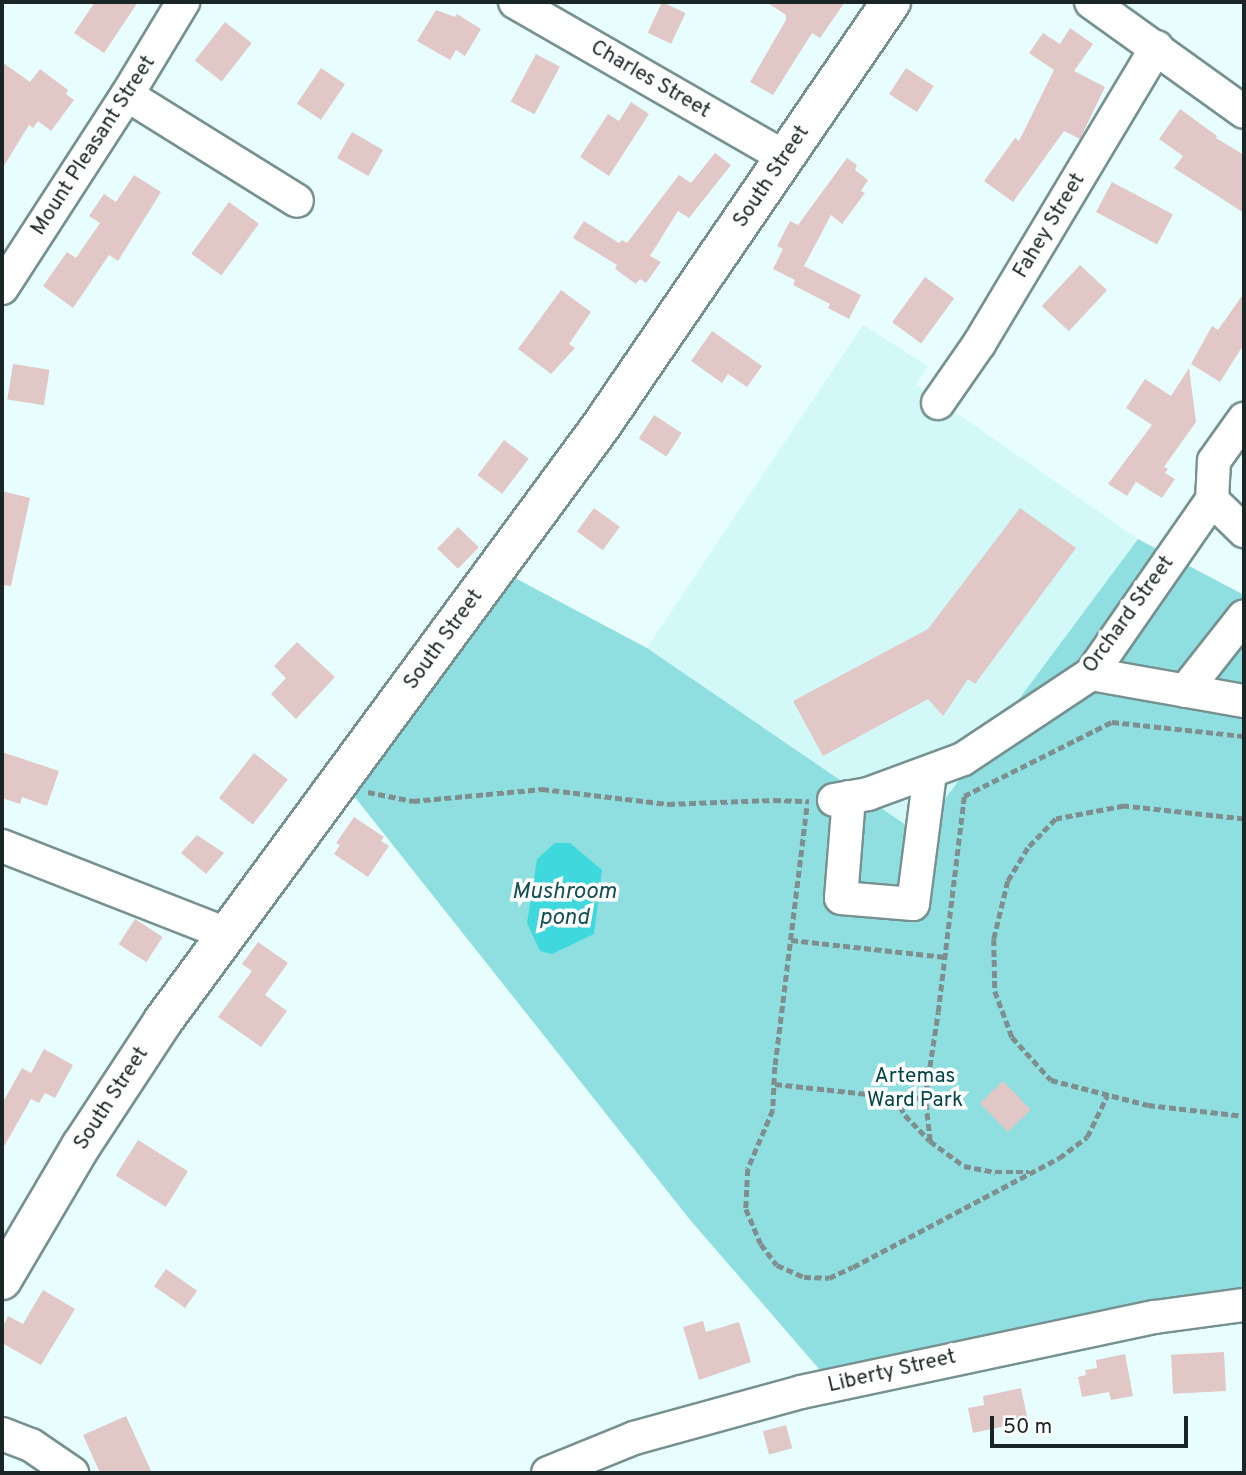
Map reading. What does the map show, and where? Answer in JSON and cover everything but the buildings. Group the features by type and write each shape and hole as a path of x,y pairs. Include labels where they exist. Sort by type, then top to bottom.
{"main road":[{"name":"South Street","path":"2,1280 125,1077 601,426 891,2"}],"street":[{"name":"Mount Pleasant Street","path":"6,272 127,95 183,2"},
{"name":"Charles Street","path":"515,2 785,157"},
{"path":"1091,2 1244,112"},
{"name":"Fahey Street","path":"938,403 979,344 1157,47"},
{"path":"127,95 297,201"},
{"path":"1244,419 1214,461 1212,500 1221,512 1244,531"},
{"name":"Orchard Street","path":"830,799 930,773 963,759 1091,674 1212,500"},
{"path":"1185,691 1244,616"},
{"path":"1091,674 1244,701"},
{"path":"830,799 841,898 913,904 930,773"},
{"path":"2,846 227,934"},
{"name":"Liberty Street","path":"548,1473 634,1438 801,1392 1142,1320 1244,1305"},
{"path":"2,1434 31,1445 72,1473"}],"path":[{"path":"930,1140 925,1098 964,796 1112,722 1244,736"},
{"path":"345,774 366,792 413,801 541,789 668,804 830,799 791,940 773,1110 748,1169 746,1209 761,1244 777,1265 804,1277 829,1278 853,1267 1059,1158 1087,1137 1107,1096"},
{"path":"1244,819 1124,806 1056,819 1028,848 1008,881 994,939 995,991 1012,1037 1051,1080 1149,1105 1244,1116"},
{"path":"791,940 945,957"},
{"path":"775,1084 925,1098"},
{"path":"895,1097 905,1115 930,1140 964,1166 995,1172 1033,1172"}],"shaded area":[{"path":"863,325 928,366 916,385 1138,539 920,835 647,648"}],"green space":[{"name":"Artemas Ward Park","path":"1138,539 1244,595 1244,1289 1056,1321 820,1370 691,1221 354,796 515,578 647,648 919,834"}],"water":[{"name":"Mushroom pond","path":"555,843 570,843 602,870 594,934 552,954 540,951 527,923 537,859"}]}
